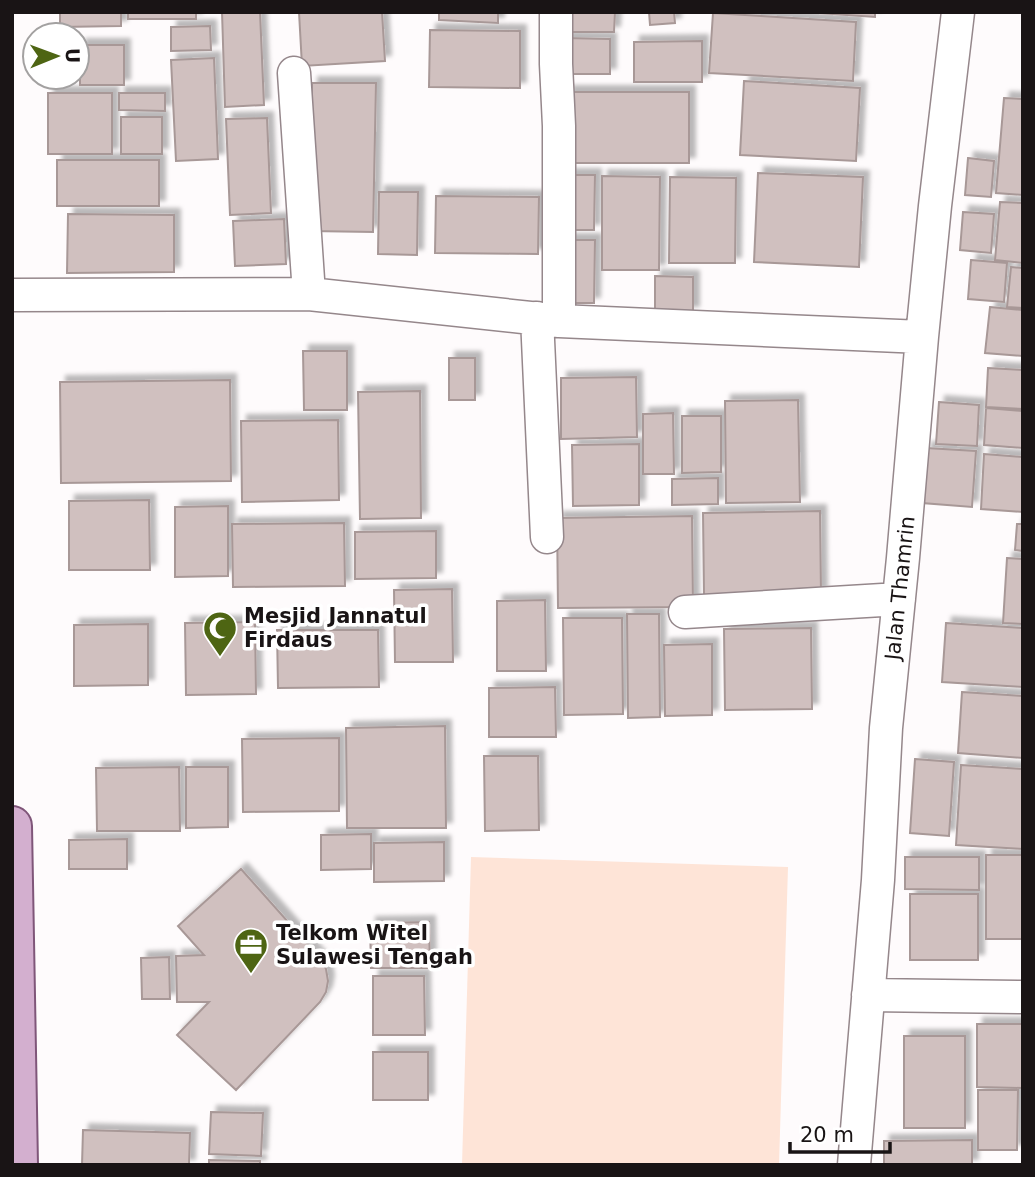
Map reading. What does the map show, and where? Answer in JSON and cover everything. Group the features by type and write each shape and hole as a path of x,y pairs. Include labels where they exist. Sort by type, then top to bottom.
{"main road":[{"path":"12,826 18,1165"}],"street":[{"path":"547,537 548,319 559,126 556,12"},
{"name":"Jalan Thamrin","path":"854,1165 878,868 886,728 935,206 958,12"},
{"path":"294,73 309,294"},
{"path":"12,295 309,294 548,319 922,337"},
{"path":"685,612 899,599"},
{"path":"868,995 1023,997"}],"shaded area":[{"path":"471,857 788,867 779,1165 462,1165"}],"building":[{"path":"60,12 121,12 121,26 91,26 91,21 60,21"},
{"path":"128,12 196,12 196,19 128,19"},
{"path":"222,12 260,12 264,105 225,107"},
{"path":"299,12 382,12 385,61 302,66"},
{"path":"439,12 498,12 498,23 439,20"},
{"path":"563,12 615,12 614,32 563,32"},
{"path":"649,12 674,12 675,23 650,25"},
{"path":"804,12 875,12 875,17"},
{"path":"713,13 856,22 853,81 709,73"},
{"path":"210,26 211,50 171,51 171,27"},
{"path":"430,30 520,31 520,88 429,87"},
{"path":"565,38 610,39 610,74 564,74"},
{"path":"702,41 702,82 634,82 634,42"},
{"path":"91,45 124,45 124,85 91,85"},
{"path":"214,58 218,159 176,161 171,60"},
{"path":"744,81 860,88 856,161 740,155"},
{"path":"312,83 376,83 373,232 310,231"},
{"path":"567,92 689,92 689,163 566,163"},
{"path":"48,93 112,93 112,154 48,154"},
{"path":"119,93 165,93 165,111 119,110"},
{"path":"1004,98 1023,99 1023,195 996,193"},
{"path":"121,117 162,117 162,154 121,154"},
{"path":"267,118 271,213 230,215 226,119"},
{"path":"968,158 994,161 991,197 965,195"},
{"path":"57,160 159,160 159,206 57,206"},
{"path":"758,173 863,177 859,267 754,262"},
{"path":"562,175 595,175 594,230 561,230"},
{"path":"602,176 660,177 659,270 602,270"},
{"path":"670,177 736,178 735,263 669,263"},
{"path":"379,192 418,192 417,255 378,254"},
{"path":"436,196 539,197 538,254 435,253"},
{"path":"1000,202 1023,203 1023,263 995,260"},
{"path":"963,212 994,214 991,253 960,250"},
{"path":"68,214 174,215 174,272 67,273"},
{"path":"284,219 286,264 235,266 233,221"},
{"path":"566,240 595,240 594,303 564,303"},
{"path":"971,260 1007,263 1004,302 968,299"},
{"path":"1011,267 1023,268 1023,308 1007,307"},
{"path":"655,276 693,277 693,312 655,312"},
{"path":"990,307 1023,310 1023,356 985,353"},
{"path":"303,351 347,351 347,410 304,410"},
{"path":"449,358 475,358 475,400 449,400"},
{"path":"988,368 1023,370 1023,409 986,407"},
{"path":"636,377 637,437 561,439 561,378"},
{"path":"230,380 231,481 61,483 60,382"},
{"path":"420,391 421,518 360,519 358,392"},
{"path":"798,400 800,502 726,503 725,401"},
{"path":"939,402 979,405 977,446 936,444"},
{"path":"986,408 1023,411 1023,448 984,445"},
{"path":"673,413 674,474 643,474 643,414"},
{"path":"682,416 721,416 721,472 682,473"},
{"path":"338,420 339,500 242,502 241,421"},
{"path":"639,444 639,505 573,506 572,445"},
{"path":"926,448 976,451 972,507 922,503"},
{"path":"984,454 1023,457 1023,512 981,509"},
{"path":"718,478 718,504 672,505 672,479"},
{"path":"149,500 150,570 69,570 69,501"},
{"path":"228,506 228,576 175,577 175,507"},
{"path":"820,511 821,594 704,595 703,513"},
{"path":"692,516 693,607 558,608 557,518"},
{"path":"344,523 345,586 233,587 232,524"},
{"path":"1017,524 1023,524 1023,551 1015,550"},
{"path":"436,531 436,578 355,579 355,532"},
{"path":"1007,558 1023,559 1023,624 1003,623"},
{"path":"452,589 453,662 395,662 394,590"},
{"path":"545,600 546,671 497,671 497,601"},
{"path":"627,614 659,614 660,717 628,718"},
{"path":"563,618 622,618 623,714 564,715"},
{"name":"Mesjid Jannatul Firdaus","path":"255,622 256,694 186,695 185,623"},
{"path":"946,623 1023,628 1023,687 942,682"},
{"path":"148,624 148,685 74,686 74,625"},
{"path":"811,628 812,709 725,710 724,629"},
{"path":"277,630 378,630 379,687 278,688"},
{"path":"712,644 712,715 665,716 664,645"},
{"path":"555,687 556,737 489,737 489,688"},
{"path":"962,692 1023,696 1023,758 958,753"},
{"path":"445,726 446,828 347,828 346,728"},
{"path":"339,738 339,811 243,812 242,739"},
{"path":"484,756 538,756 539,830 485,831"},
{"path":"915,759 954,762 949,836 910,833"},
{"path":"961,765 1023,769 1023,849 956,845"},
{"path":"179,767 180,831 97,831 96,768"},
{"path":"186,767 228,767 228,827 186,828"},
{"path":"371,834 371,869 321,870 321,835"},
{"path":"127,839 127,869 69,869 69,840"},
{"path":"444,842 444,881 374,882 374,843"},
{"path":"986,855 1023,855 1023,939 986,939"},
{"path":"905,857 979,857 979,890 905,889"},
{"name":"Telkom Witel Sulawesi Tengah","path":"241,869 321,959 328,981 320,1002 236,1090 177,1035 209,1002 177,1002 176,956 204,955 178,926"},
{"path":"910,894 978,894 978,960 910,960"},
{"path":"429,922 430,968 371,968 370,923"},
{"path":"169,957 170,999 142,999 141,958"},
{"path":"373,976 424,976 425,1035 373,1035"},
{"path":"977,1024 1023,1024 1023,1088 977,1087"},
{"path":"904,1036 965,1036 965,1128 904,1128"},
{"path":"373,1052 428,1052 428,1100 373,1100"},
{"path":"978,1090 1018,1090 1017,1150 978,1150"},
{"path":"211,1112 263,1113 261,1156 209,1154"},
{"path":"83,1130 190,1133 189,1165 82,1165"},
{"path":"972,1140 972,1165 884,1165 884,1141"},
{"path":"209,1160 260,1161 260,1165 209,1165"}],"place":[{"name":"Mesjid Jannatul Firdaus","path":"220,658"},
{"name":"Telkom Witel Sulawesi Tengah","path":"251,975"}]}
